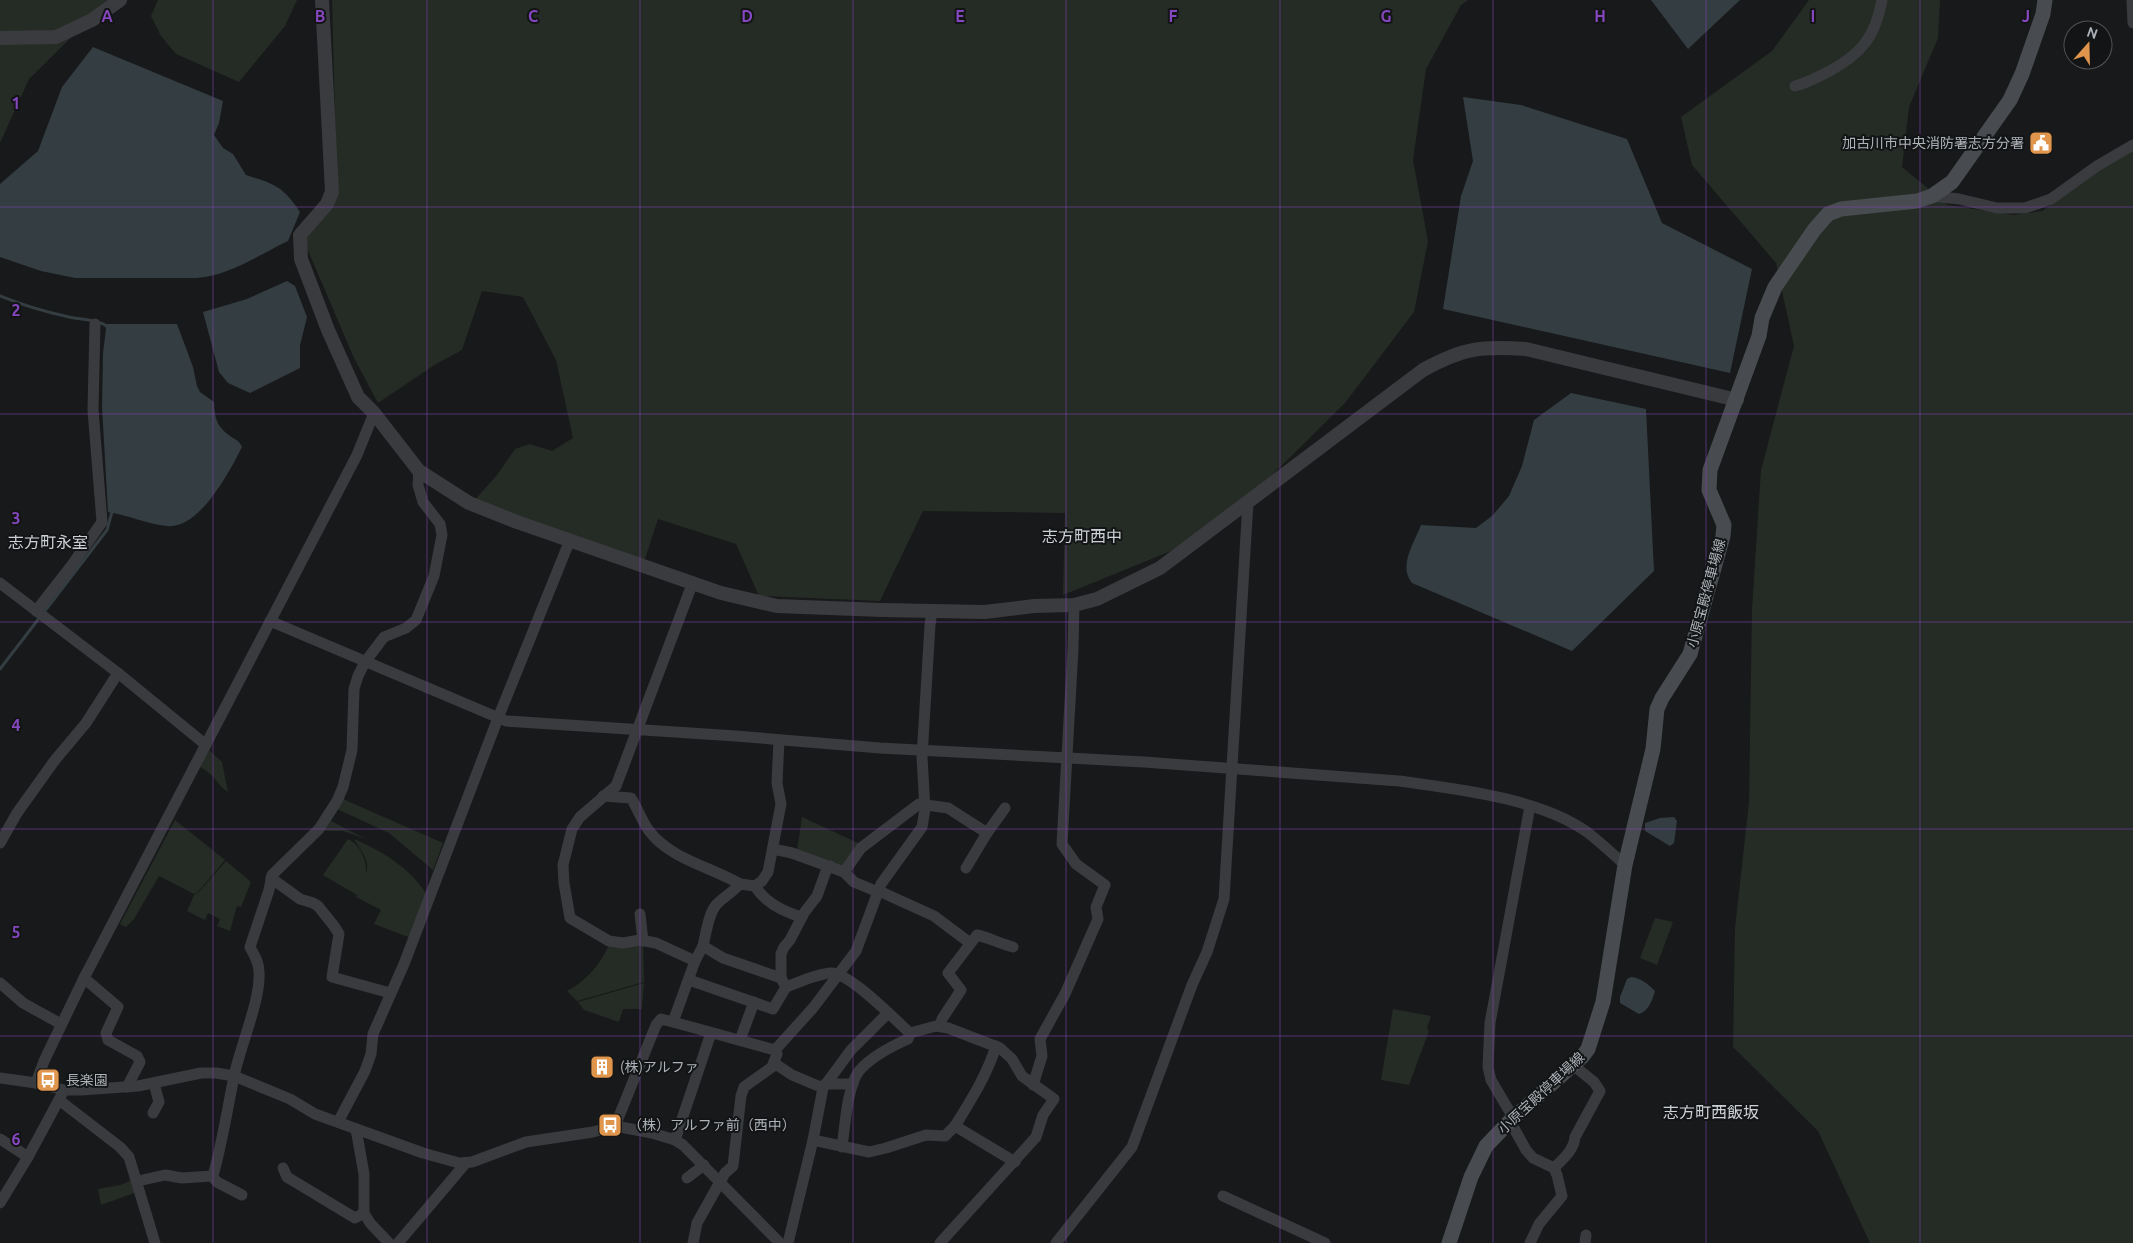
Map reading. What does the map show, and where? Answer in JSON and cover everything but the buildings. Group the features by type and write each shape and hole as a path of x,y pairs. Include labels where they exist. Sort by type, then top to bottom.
{"main road":[{"name":"小原宝殿停車場線","path":"1449,1243 1476,1162 1486,1146 1512,1120 1573,1066 1588,1048 1603,1002 1625,865 1653,749 1657,709 1690,654 1723,536 1724,525 1710,490 1710,470 1737,400 1759,336 1762,318 1775,287 1814,230 1828,214 1841,209 1917,201 1932,196 1952,182 2010,100 2028,57 2043,14 2045,0"}],"street":[{"path":"0,38 56,37 92,20 120,0"},
{"path":"322,0 332,192 327,204 300,236 301,259 358,397 374,413 419,471 468,503 721,593 777,606 985,612 1034,606 1074,605 1097,599 1160,568 1423,370 1445,358 1466,350 1497,347 1526,349 1737,400"},
{"path":"1795,86 1806,83 1849,61 1870,38 1882,0"},
{"path":"2132,0 2133,24"},
{"path":"1932,196 1959,199 1997,208 2025,208 2051,199 2097,166 2133,145"},
{"path":"36,611 72,565 102,522 93,410 95,324"},
{"path":"36,1083 61,1024 84,978 357,455 374,413"},
{"path":"212,1176 221,1147 234,1076 255,999 259,973 257,961 250,947 272,875 319,829 337,801 343,787 352,750 354,689 365,662 384,637 406,628 416,620 434,576 442,535 440,524 423,502 418,485 419,471"},
{"path":"1056,1243 1132,1147 1192,985 1207,952 1224,899 1248,502"},
{"path":"338,1122 365,1071 371,1054 373,1034 432,893 498,718 570,540"},
{"path":"693,582 616,786 580,817 572,829 564,864 568,914 570,918 609,940 623,943 643,941 656,943 694,961"},
{"path":"0,583 206,745"},
{"path":"1032,1085 1042,1056 1040,1040 1065,994 1098,919 1096,907 1105,885 1076,864 1062,844 1074,605"},
{"path":"775,1050 813,1008 856,951 886,876 922,828 924,804 923,750 932,611"},
{"path":"270,621 506,721 638,729 880,748 1232,768 1400,781 1436,786 1530,806 1552,814 1587,832 1625,865"},
{"path":"0,843 17,813 54,760 86,723 118,674"},
{"path":"604,796 631,798 644,823 659,842 690,861 740,884 755,886 762,881 768,872 781,804 777,784 779,740"},
{"path":"844,872 861,848 919,804 948,808 987,833"},
{"path":"1530,806 1490,1032 1488,1067 1491,1080 1526,1150 1533,1158 1554,1168 1558,1175 1562,1196 1539,1224 1530,1243"},
{"path":"966,868 1005,808"},
{"path":"772,849 844,872 854,882 934,916 970,943"},
{"path":"689,980 773,1008 783,982 781,954 802,917 817,896 826,871 830,866"},
{"path":"271,878 300,900 318,906 339,934 332,977 390,993"},
{"path":"673,1022 694,961 703,946 712,912 717,904 740,884"},
{"path":"755,886 761,896 792,914 802,917"},
{"path":"640,914 643,941"},
{"path":"940,1026 942,1019 961,990 948,973 977,935 1013,947"},
{"path":"703,946 723,958 783,982 829,973 838,974 869,994 887,1014 910,1033"},
{"path":"84,978 118,1007 106,1033 108,1040 137,1056 140,1062 127,1087"},
{"path":"0,999 3,986 32,1009 61,1024"},
{"path":"740,1040 754,1002"},
{"path":"788,1243 824,1086 851,1050 887,1014"},
{"path":"614,1126 656,1024 660,1019 775,1050"},
{"path":"910,1033 940,1026 996,1046 1012,1059 1022,1076 1054,1099 1043,1115 1036,1136 1015,1162 940,1243"},
{"path":"675,1140 711,1033"},
{"path":"842,1147 853,1084 859,1072 865,1065 908,1038 910,1033"},
{"path":"813,1140 869,1152 926,1135 946,1136 955,1126 980,1081 988,1071 996,1046"},
{"path":"693,1243 697,1223 725,1173 733,1166 741,1096 744,1087 772,1067 777,1054 775,1050"},
{"path":"774,1063 792,1075 824,1086 853,1084"},
{"path":"1554,1168 1574,1144 1575,1137 1600,1091 1594,1082 1573,1066"},
{"path":"61,1095 154,1083 201,1073 234,1076 290,1099 314,1114 431,1155 465,1164"},
{"path":"0,1078 36,1083 61,1095 120,1147 129,1157 138,1181 155,1243"},
{"path":"153,1113 159,1102 154,1083"},
{"path":"0,1203 28,1157 61,1095"},
{"path":"398,1243 465,1164 526,1142 592,1132 614,1126 640,1130 675,1140 695,1155 780,1243"},
{"path":"955,1126 1007,1155 1015,1162"},
{"path":"356,1128 364,1174 364,1213 370,1223 390,1243"},
{"path":"0,1139 28,1157"},
{"path":"687,1178 704,1165"},
{"path":"283,1168 287,1177 355,1218 364,1213"},
{"path":"138,1181 165,1174 182,1178 212,1176"},
{"path":"212,1176 217,1182 242,1195"},
{"path":"1223,1196 1325,1243"}],"shaded area":[{"path":"0,0 109,0 29,79 0,143"},
{"path":"158,0 297,0 285,26 239,82 176,54 161,36 151,16"},
{"path":"332,0 1468,0 1461,5 1426,69 1413,160 1428,241 1414,312 1345,403 1259,488 1181,547 1063,595 1065,513 923,511 880,601 759,596 736,544 658,519 644,562 473,502 497,475 515,449 530,444 552,451 573,438 556,360 523,297 482,291 462,350 436,364 378,403 353,356 304,241 337,195"},
{"path":"1651,0 1740,0 1688,49"},
{"path":"1809,0 1940,0 1938,38 1909,107 1902,167 1948,205 2014,215 2042,211 2113,161 2133,151 2133,1243 1870,1243 1818,1131 1733,1047 1735,928 1749,802 1752,609 1761,470 1794,346 1776,263 1692,165 1681,117 1772,51"},
{"path":"93,47 223,101 219,123 214,135 223,148 233,154 246,175 264,181 283,191 300,212 288,241 233,269 197,278 75,278 41,271 0,257 0,184 38,151 62,87"},
{"path":"1463,97 1521,105 1627,139 1662,223 1752,269 1730,373 1443,309 1461,196 1473,161"},
{"path":"287,281 295,286 307,317 300,345 300,368 250,393 228,383 219,372 203,312 247,299"},
{"path":"104,324 177,324 200,392 214,402 216,419 220,427 239,442 242,447 230,470 212,497 191,519 179,525 160,525 108,512 102,407 103,353 106,329"},
{"path":"1571,393 1646,409 1654,571 1572,651 1412,583 1407,569 1411,547 1421,525 1476,528 1492,516 1509,496 1522,466 1534,420"},
{"path":"209,750 222,762 228,792 200,767"},
{"path":"343,799 443,843 433,870 389,833 337,809"},
{"path":"802,817 860,844 843,869 797,851"},
{"path":"1674,817 1677,821 1674,843 1670,846 1645,831 1645,823 1660,818"},
{"path":"175,820 225,860 198,892 194,894 159,876 134,919 126,927 120,924"},
{"path":"331,821 366,839 343,831 324,831"},
{"path":"348,839 360,849 366,874 366,860 362,851 354,839 376,849 396,862 413,877 428,896 411,938 374,924 381,910 356,897 361,889 357,895 323,875"},
{"path":"226,861 251,882 241,907 237,906 230,931 217,926 220,919 208,913 205,920 187,911 194,895 199,892"},
{"path":"1655,918 1673,922 1657,965 1640,958"},
{"path":"643,943 644,982 577,1001 567,991 580,983 592,971 602,958 609,944"},
{"path":"1631,977 1644,982 1655,991 1647,1008 1639,1014 1620,1003 1620,997 1627,979"},
{"path":"644,983 642,1009 623,1009 619,1022 584,1010 578,1002"},
{"path":"1393,1009 1431,1016 1427,1028 1429,1031 1409,1085 1381,1080"},
{"path":"134,1179 137,1192 101,1205 98,1189 120,1185"}],"waterway":[{"path":"0,296 42,311 93,321 107,326"},
{"path":"44,612 107,530 113,508"},
{"path":"0,669 40,617"}],"place":[{"name":"加古川市中央消防署志方分署","path":"2041,143"},
{"name":"(株)アルファ","path":"602,1067"},
{"name":"長楽園","path":"48,1080"},
{"name":"（株）アルファ前（西中）","path":"610,1125"}],"district":[{"name":"志方町西中","path":"1082,536"},
{"name":"志方町永室","path":"48,542"},
{"name":"志方町西飯坂","path":"1711,1112"}]}
